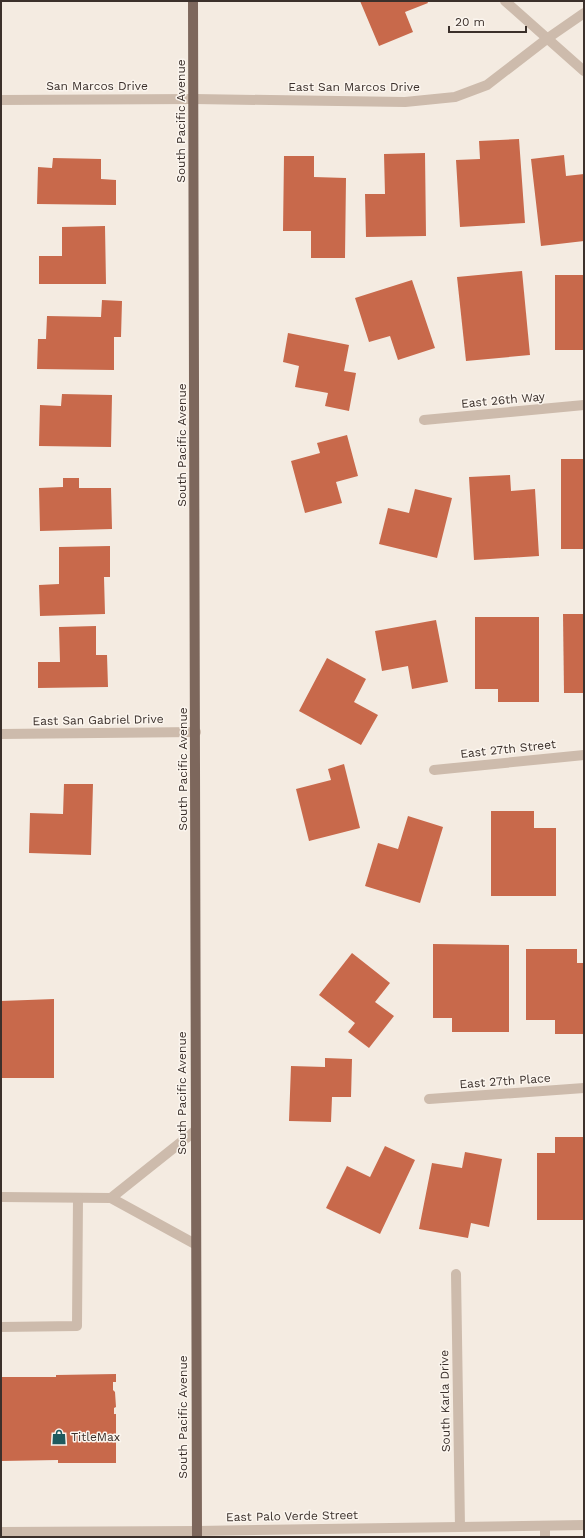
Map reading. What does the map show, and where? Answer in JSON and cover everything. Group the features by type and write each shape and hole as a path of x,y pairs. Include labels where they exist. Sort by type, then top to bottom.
{"main road":[{"name":"South Pacific Avenue","path":"193,1 196,732 195,1244 197,1534"}],"street":[{"path":"505,1 584,71"},
{"name":"East San Marcos Drive","path":"194,99 405,102 455,97 487,85 548,38 584,13"},
{"name":"San Marcos Drive","path":"1,100 194,99"},
{"name":"East 26th Way","path":"424,420 584,405"},
{"name":"East San Gabriel Drive","path":"1,734 196,732"},
{"name":"East 27th Street","path":"434,770 584,755"},
{"name":"East 27th Place","path":"429,1099 584,1088"},
{"path":"111,1198 195,1131"},
{"path":"1,1197 111,1198 195,1244"},
{"path":"1,1327 77,1326 78,1198"},
{"name":"South Karla Drive","path":"456,1274 460,1527"},
{"name":"East Palo Verde Street","path":"1,1532 197,1534 584,1525"},
{"path":"545,1526 545,1537"}],"building":[{"path":"360,1 427,1 428,3 405,12 413,32 379,46"},
{"path":"519,139 525,223 460,227 456,160 480,159 479,141"},
{"path":"425,153 426,236 366,237 365,194 385,194 384,154"},
{"path":"564,155 566,176 584,174 584,241 541,246 531,159"},
{"path":"284,156 314,156 314,177 346,178 345,258 311,258 311,231 283,231"},
{"path":"53,158 101,159 101,179 116,180 116,205 37,204 38,167 52,168"},
{"path":"105,226 106,284 39,284 39,256 62,256 62,227"},
{"path":"522,271 530,355 466,361 457,277"},
{"path":"555,275 584,275 584,350 555,350"},
{"path":"412,280 435,348 398,360 390,336 369,342 355,298"},
{"path":"102,300 122,301 121,337 114,337 114,370 37,369 38,339 46,339 47,316 101,317"},
{"path":"288,333 349,345 344,371 356,373 349,411 325,406 328,393 295,387 299,366 283,362"},
{"path":"62,394 112,395 111,447 39,446 40,405 61,406"},
{"path":"347,435 358,476 336,482 342,503 305,513 291,461 320,453 317,443"},
{"path":"561,459 584,459 584,549 561,549"},
{"path":"510,475 511,491 535,489 539,556 474,560 469,477"},
{"path":"63,478 79,478 79,488 111,488 112,529 40,531 39,488 63,487"},
{"path":"415,489 452,498 437,558 379,544 388,508 409,513"},
{"path":"110,546 110,577 104,577 105,614 40,616 39,585 59,584 59,547"},
{"path":"563,614 584,614 584,693 564,693"},
{"path":"475,617 539,617 539,702 498,702 498,689 475,689"},
{"path":"436,620 448,682 412,689 408,666 382,671 375,631"},
{"path":"96,626 96,655 107,655 108,687 38,688 38,662 60,662 59,627"},
{"path":"327,658 366,679 354,702 378,715 361,745 299,711"},
{"path":"344,764 360,828 309,841 296,789 331,780 328,769"},
{"path":"64,784 93,784 91,855 29,853 30,813 63,814"},
{"path":"491,811 534,811 534,828 556,828 556,896 491,896"},
{"path":"408,816 443,827 420,903 365,886 378,843 398,849"},
{"path":"433,944 509,945 509,1032 452,1032 452,1018 433,1018"},
{"path":"526,949 577,949 577,963 584,963 584,1034 555,1034 555,1020 526,1020"},
{"path":"352,953 390,983 375,1002 394,1016 369,1048 348,1032 355,1023 319,995"},
{"path":"54,999 54,1078 1,1078 1,1001"},
{"path":"325,1058 352,1059 351,1097 332,1097 331,1122 289,1121 291,1066 325,1067"},
{"path":"555,1137 584,1137 584,1220 537,1220 537,1153 555,1153"},
{"path":"385,1146 415,1160 380,1234 326,1208 347,1166 370,1177"},
{"path":"465,1152 502,1159 489,1227 471,1223 468,1238 419,1229 432,1163 462,1168"},
{"name":"TitleMax","path":"116,1374 116,1382 113,1382 113,1390 115,1392 116,1407 114,1408 114,1414 116,1414 116,1463 58,1463 58,1460 1,1461 1,1377 56,1377 56,1375"}],"place":[{"name":"TitleMax","path":"59,1437"}]}
